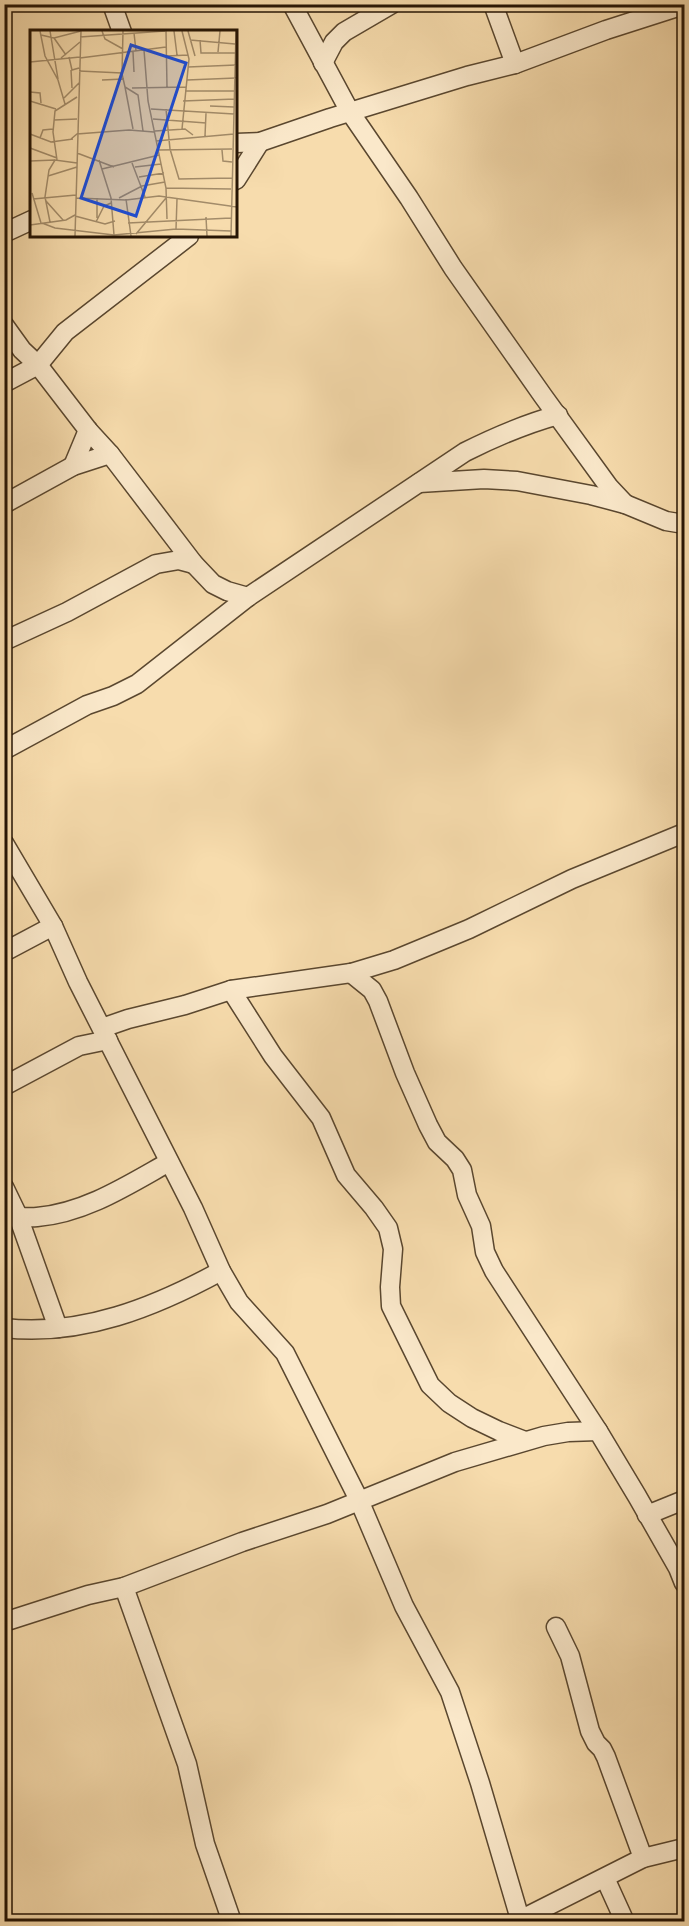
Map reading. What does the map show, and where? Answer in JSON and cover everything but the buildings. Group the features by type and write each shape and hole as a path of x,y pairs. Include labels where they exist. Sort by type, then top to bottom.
{"street":[{"path":"112,4 121,30"},
{"path":"292,4 350,112 410,198 453,268 609,487 625,504"},
{"path":"323,63 334,42 344,32 392,4"},
{"path":"493,4 514,64"},
{"path":"237,143 260,142 467,76 514,64 606,30 684,5"},
{"path":"361,129 370,106"},
{"path":"237,178 260,142"},
{"path":"4,234 30,220"},
{"path":"4,383 38,365 65,332 188,237"},
{"path":"4,325 22,350 38,365 88,430 110,454 194,564 213,584 248,597"},
{"path":"538,420 543,396"},
{"path":"4,750 87,705 137,684 248,597 465,452 501,434 558,415"},
{"path":"73,466 88,430"},
{"path":"4,504 73,466 110,454"},
{"path":"419,483 484,479 517,481 591,495 625,504 666,521 684,524"},
{"path":"4,640 67,612 156,564 179,560 194,564"},
{"path":"4,1086 105,1034 128,1019 231,990 351,973 394,960 469,929 572,879 684,833"},
{"path":"4,843 52,926 193,1208 221,1271 239,1302 285,1353 359,1500 404,1606 450,1692 480,1783 518,1920 643,1858 684,1848"},
{"path":"4,952 52,926"},
{"path":"351,973 372,990 428,1125 437,1142 455,1159 462,1170 467,1195 481,1226 486,1252 494,1271 598,1431 684,1582"},
{"path":"231,990 273,1056 321,1118 346,1175 388,1228 393,1249 391,1306 430,1385 449,1403 472,1418 525,1441"},
{"path":"11,1216 35,1217 56,1214 85,1205 114,1193 169,1162"},
{"path":"4,1187 11,1216 58,1328"},
{"path":"4,1328 41,1330 102,1321 166,1299 221,1271"},
{"path":"4,1623 88,1595 124,1587 242,1542 327,1514 455,1462 525,1441 568,1432 598,1431"},
{"path":"647,1515 684,1500"},
{"path":"124,1587 187,1764 205,1844 232,1922"},
{"path":"556,1628 570,1656 590,1731 606,1757 643,1858"},
{"path":"605,1878 625,1922"}]}
